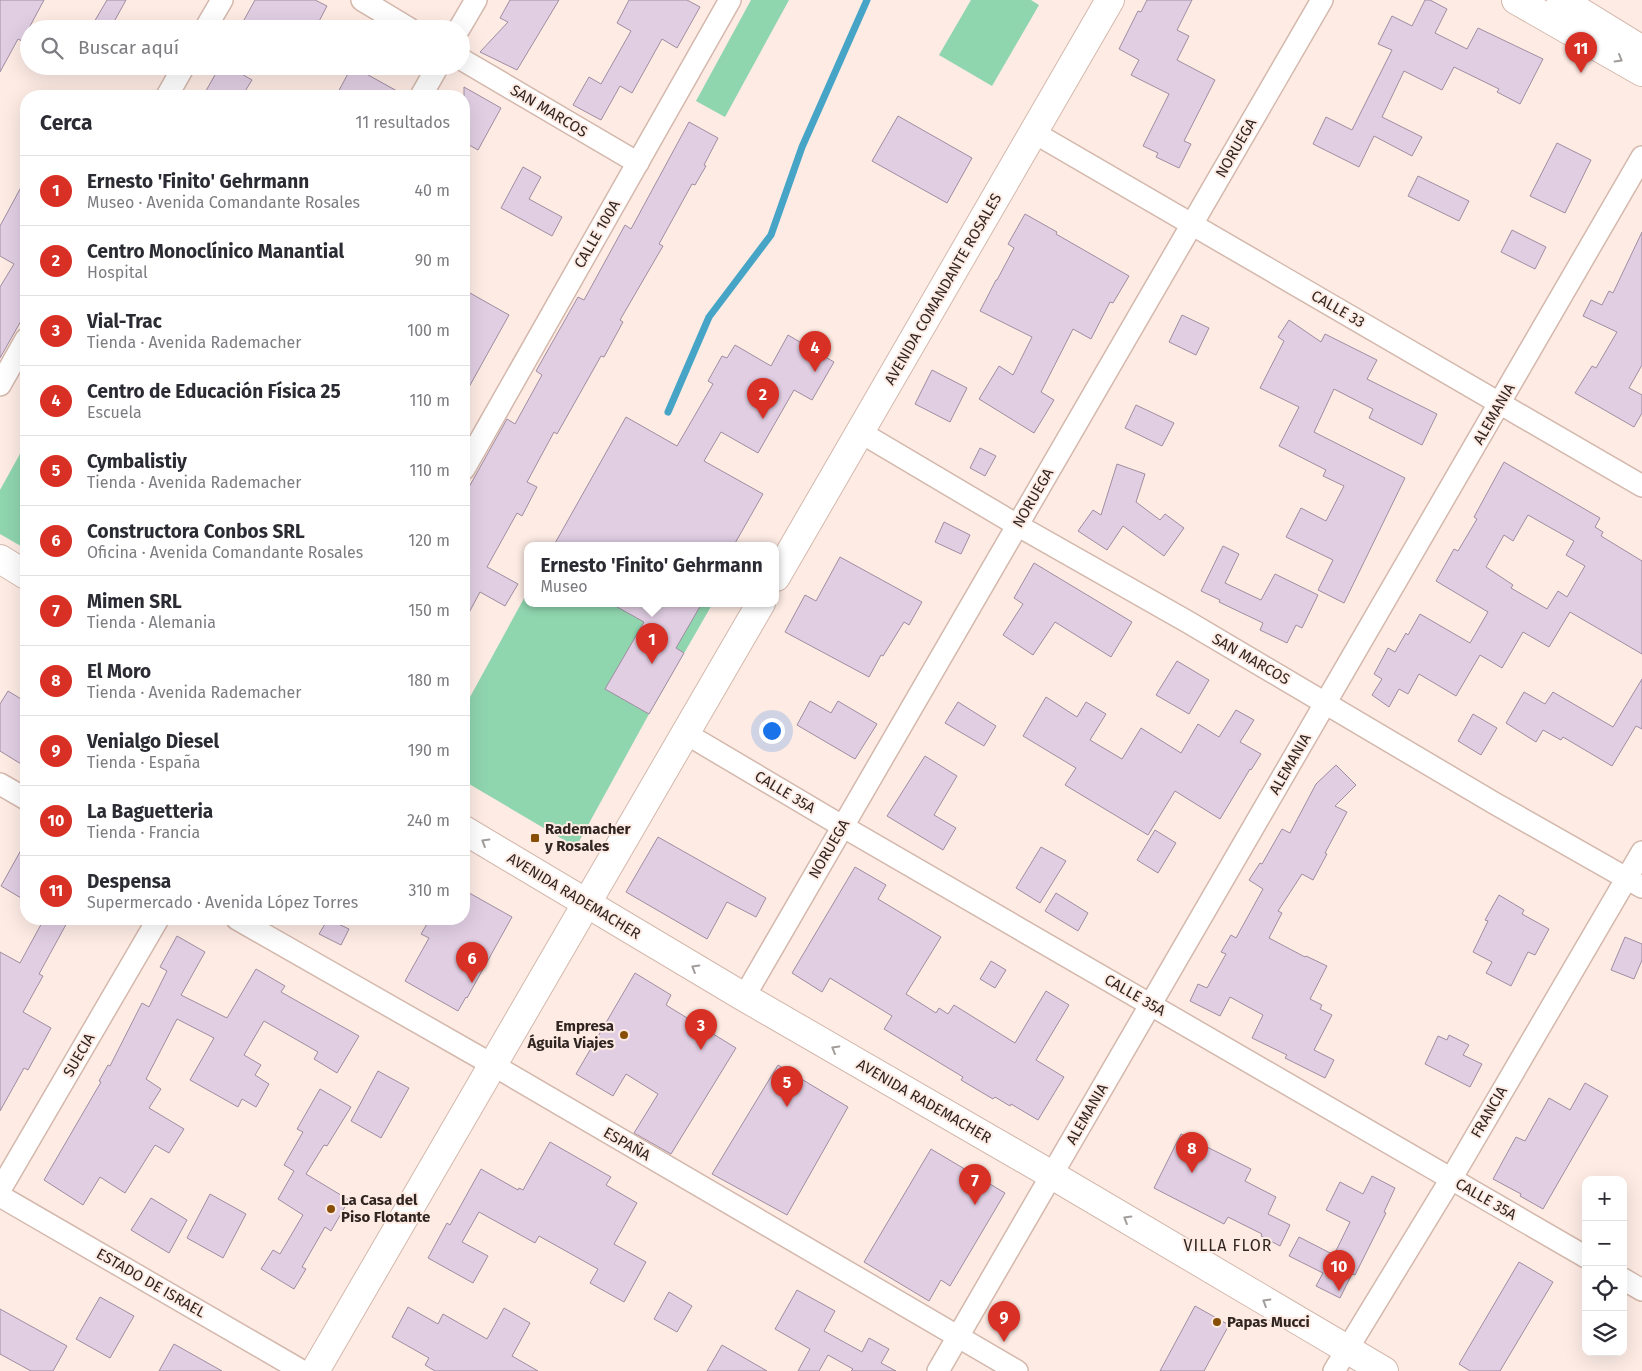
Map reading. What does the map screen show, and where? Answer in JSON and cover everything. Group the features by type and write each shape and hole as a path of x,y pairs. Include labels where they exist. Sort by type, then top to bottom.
{"main road":[{"name":"AVENIDA COMANDANTE ROSALES","path":"779,572 1110,0"},
{"path":"1516,0 1642,72"},
{"path":"1561,0 1642,50"},
{"path":"0,560 20,572"},
{"path":"315,1371 759,607"},
{"name":"AVENIDA RADEMACHER","path":"470,834 744,997 1052,1175 1340,1360 1384,1371"}],"street":[{"path":"211,20 222,0"},
{"path":"362,0 395,20"},
{"path":"464,20 476,0"},
{"name":"CALLE 100A","path":"470,458 730,0"},
{"name":"NORUEGA","path":"744,997 1322,0"},
{"name":"SAN MARCOS","path":"470,64 638,163"},
{"path":"170,90 179,75"},
{"path":"424,90 433,75"},
{"name":"CALLE 33","path":"1033,132 1642,486"},
{"name":"ALEMANIA","path":"938,1371 1642,157"},
{"path":"0,385 20,350"},
{"name":"SAN MARCOS","path":"860,432 1017,525 1188,622 1494,803 1634,882"},
{"name":"CALLE 35A","path":"685,733 1582,1255"},
{"path":"0,784 20,796"},
{"name":"FRANCIA","path":"1340,1360 1634,882 1642,852"},
{"name":"SUECIA","path":"0,1190 155,925"},
{"name":"ESPAÑA","path":"248,925 493,1065 1017,1371"},
{"name":"ESTADO DE ISRAEL","path":"0,1196 302,1371"},
{"path":"1627,1281 1642,1290"}],"green space":[{"path":"751,0 789,0 725,117 696,101"},
{"path":"971,0 1031,0 1039,5 992,86 939,55"},
{"path":"20,454 20,546 0,534 0,490"},
{"path":"524,598 524,607 711,607 576,847 470,785 470,697"}],"building":[{"path":"0,0 44,0 33,20 20,20 20,40 18,39 0,72"},
{"path":"107,0 126,0 115,20 95,20"},
{"path":"255,0 315,0 327,6 320,20 244,20"},
{"path":"510,0 559,0 517,70 480,52 508,22 500,18"},
{"path":"629,0 687,0 700,7 677,48 662,39 632,93 620,86 601,120 573,105 589,77 601,84 631,31 617,23"},
{"path":"1147,0 1192,0 1177,30 1189,36 1177,60 1215,80 1184,141 1191,144 1179,168 1156,157 1158,153 1143,146 1169,94 1131,75 1139,60 1119,49 1138,11 1141,12"},
{"path":"1425,0 1430,0 1447,9 1435,33 1467,49 1478,28 1543,59 1520,104 1497,92 1499,89 1454,67 1442,90 1404,71 1382,117 1422,137 1412,156 1374,136 1359,167 1313,144 1326,117 1352,130 1392,50 1378,44 1392,16 1412,26"},
{"path":"215,75 243,75 252,80 246,90 206,90"},
{"path":"347,75 368,75 395,90 339,90"},
{"path":"470,90 501,108 478,150 470,145"},
{"path":"898,116 972,158 947,203 872,161"},
{"path":"689,122 718,138 704,165 706,166 695,185 692,184 659,244 663,246 620,320 623,322 604,357 601,356 557,434 554,432 527,482 537,487 522,516 517,513 487,567 518,584 505,606 480,592 470,611 470,485 507,419 515,424 542,375 536,371 578,297 584,300 625,225 631,229"},
{"path":"1557,143 1591,160 1565,213 1530,196"},
{"path":"523,167 541,177 529,199 562,217 552,236 501,208"},
{"path":"1418,176 1469,201 1459,221 1408,196"},
{"path":"20,189 20,323 0,358 0,287 14,264 0,256 0,226"},
{"path":"1025,214 1129,276 1113,303 1110,302 1091,339 1073,329 1041,392 1054,400 1034,433 979,399 999,366 1013,375 1032,337 980,311 1014,248 1008,244"},
{"path":"1512,230 1546,247 1535,269 1501,252"},
{"path":"1642,232 1642,365 1629,388 1642,395 1642,413 1634,427 1575,393 1592,366 1596,368 1617,332 1583,316 1591,300 1602,305 1609,291 1613,293"},
{"path":"470,293 509,315 470,385"},
{"path":"1182,315 1209,328 1196,355 1169,342"},
{"path":"1289,320 1321,342 1325,334 1377,360 1367,379 1437,414 1422,445 1369,418 1373,409 1334,389 1314,432 1405,478 1344,603 1318,590 1333,560 1286,537 1301,508 1326,521 1344,486 1323,476 1326,470 1279,446 1299,407 1260,388 1284,341 1278,337"},
{"path":"788,335 834,362 812,400 794,390 758,453 721,432 704,461 763,494 736,542 556,542 626,417 677,446 713,384 708,381 722,356 727,358 735,345 771,366"},
{"path":"932,370 967,388 950,422 915,404"},
{"path":"1136,405 1174,423 1162,446 1125,428"},
{"path":"980,448 996,456 985,476 970,468"},
{"path":"1504,462 1600,518 1595,527 1603,532 1601,536 1642,561 1642,654 1570,612 1549,647 1523,632 1502,668 1480,655 1456,696 1419,674 1408,694 1399,689 1389,707 1372,695 1382,679 1374,674 1388,648 1395,652 1406,633 1408,635 1420,614 1470,643 1488,612 1436,581 1454,549 1458,551 1477,519 1474,517","holes":["1528,515 1574,541 1566,555 1585,566 1567,597 1558,591 1547,609 1511,588 1513,585 1486,567 1504,535 1513,541"]},
{"path":"1117,464 1145,474 1136,502 1160,520 1165,514 1184,528 1164,556 1123,526 1107,550 1078,531 1093,510 1101,515"},
{"path":"944,522 970,535 961,554 935,542"},
{"path":"1223,546 1239,554 1225,583 1261,600 1275,574 1318,595 1302,628 1296,625 1287,643 1260,630 1263,623 1219,602 1220,600 1201,591"},
{"path":"840,557 922,602 909,625 904,622 883,656 881,655 869,677 785,632 805,595 816,601"},
{"path":"1034,563 1132,622 1111,657 1055,622 1033,655 1003,635 1023,604 1014,598"},
{"path":"617,607 700,607 676,648 684,653 649,714 605,689 644,622"},
{"path":"1177,661 1209,680 1189,714 1156,695"},
{"path":"1642,679 1642,729 1636,726 1612,766 1563,737 1561,740 1543,730 1536,742 1506,723 1524,692 1545,704 1553,692 1613,727"},
{"path":"8,691 20,698 20,763 0,751 0,704"},
{"path":"1046,697 1077,717 1086,702 1106,714 1090,740 1122,759 1141,728 1181,753 1198,724 1219,737 1236,710 1254,720 1240,742 1261,754 1220,819 1175,791 1148,835 1065,785 1076,768 1023,736"},
{"path":"810,701 831,713 838,701 877,724 855,759 797,725"},
{"path":"958,702 996,726 984,746 945,723"},
{"path":"1473,714 1497,728 1481,755 1458,741"},
{"path":"925,756 957,776 934,815 956,828 943,850 887,816"},
{"path":"1336,765 1356,785 1335,806 1347,812 1313,880 1302,874 1278,911 1282,913 1269,938 1327,966 1310,999 1322,1005 1320,1009 1332,1015 1314,1050 1334,1060 1325,1078 1285,1058 1287,1055 1252,1038 1263,1015 1230,997 1220,1016 1190,1001 1198,984 1207,988 1226,954 1221,952 1231,935 1236,938 1263,889 1249,880 1260,863 1262,864 1282,829 1290,833 1316,784"},
{"path":"1155,830 1176,843 1158,873 1137,860"},
{"path":"658,837 766,898 756,917 727,902 707,939 626,892"},
{"path":"1041,847 1066,861 1040,903 1016,888"},
{"path":"20,852 20,897 1,886"},
{"path":"855,867 886,885 878,899 941,937 906,994 936,1013 939,1008 948,1014 954,1005 1015,1043 1046,991 1069,1005 1036,1060 1064,1077 1038,1120 1011,1104 1010,1106 995,1097 993,1099 961,1080 963,1077 884,1029 892,1016 830,978 822,992 792,973"},
{"path":"470,893 512,917 458,1011 405,981 429,938 421,934 426,925 470,925"},
{"path":"1056,893 1088,913 1078,931 1045,911"},
{"path":"1499,895 1524,910 1522,914 1549,929 1535,955 1528,952 1511,986 1486,973 1492,962 1473,952 1488,921 1485,920"},
{"path":"41,925 66,925 39,974 43,976 23,1012 51,1028 28,1070 24,1068 0,1111 0,952 20,963"},
{"path":"324,925 341,925 349,929 341,945 319,934"},
{"path":"177,936 205,952 181,995 227,1018 256,969 285,986 281,992 359,1036 337,1073 314,1059 318,1052 264,1021 244,1055 261,1065 255,1075 269,1084 256,1107 242,1099 238,1107 190,1080 214,1038 177,1019 146,1079 161,1089 149,1108 184,1129 169,1153 155,1145 125,1193 100,1177 83,1205 44,1180 101,1082 99,1081 108,1065 110,1066 142,1003 149,1007 167,971 160,967"},
{"path":"1625,937 1642,944 1642,960 1634,979 1611,970"},
{"path":"991,961 1006,970 995,988 980,979"},
{"path":"635,973 671,995 666,1005 736,1048 671,1154 634,1133 658,1094 626,1074 613,1096 576,1074"},
{"path":"1449,1035 1469,1045 1463,1055 1482,1064 1470,1087 1425,1064 1438,1036 1447,1040"},
{"path":"778,1065 848,1107 787,1215 712,1174"},
{"path":"378,1071 409,1088 381,1138 351,1121"},
{"path":"1585,1083 1608,1096 1543,1209 1520,1196 1521,1194 1493,1179 1516,1137 1525,1141 1549,1098 1570,1110"},
{"path":"320,1089 351,1107 327,1146 324,1145 306,1174 349,1200 331,1231 325,1227 302,1267 306,1269 294,1289 261,1269 273,1250 280,1254 303,1215 278,1199 294,1171 284,1165 303,1132 297,1129"},
{"path":"1181,1134 1251,1169 1245,1181 1276,1197 1268,1214 1290,1225 1280,1246 1261,1236 1262,1234 1228,1217 1224,1224 1154,1188"},
{"path":"550,1142 611,1177 606,1185 637,1203 614,1244 646,1262 624,1302 590,1283 598,1269 539,1236 535,1243 479,1212 462,1242 488,1256 473,1283 428,1258 447,1223 450,1225 481,1169 518,1190 519,1188 523,1190"},
{"path":"931,1149 1005,1193 950,1286 941,1280 929,1301 864,1262"},
{"path":"1372,1176 1395,1188 1384,1212 1386,1213 1355,1275 1352,1274 1340,1298 1316,1286 1323,1273 1289,1256 1299,1237 1334,1255 1350,1222 1326,1210 1340,1182 1363,1194"},
{"path":"210,1194 246,1214 223,1258 187,1238"},
{"path":"151,1198 187,1220 169,1253 131,1230"},
{"path":"1519,1262 1553,1282 1500,1371 1470,1371 1459,1364"},
{"path":"797,1290 835,1311 824,1331 862,1352 869,1338 889,1349 881,1363 896,1371 851,1371 853,1369 828,1355 819,1371 798,1371 810,1349 775,1329"},
{"path":"669,1292 692,1306 677,1332 654,1319"},
{"path":"100,1297 134,1316 110,1358 76,1339"},
{"path":"1195,1306 1229,1325 1204,1371 1160,1371"},
{"path":"408,1307 438,1324 443,1314 487,1339 504,1308 530,1323 512,1356 538,1371 435,1371 425,1365 429,1358 392,1337"},
{"path":"0,1309 67,1346 53,1371 31,1371 0,1354"},
{"path":"174,1344 222,1371 159,1371"},
{"path":"722,1345 767,1371 707,1371"}],"waterway":[{"path":"668,412 709,317 771,235 802,147 867,0"}],"place":[{"name":"Despensa","path":"1581,73"},
{"name":"Centro de Educación Física 25","path":"815,372"},
{"name":"Centro Monoclínico Manantial","path":"763,419"},
{"name":"Ernesto 'Finito' Gehrmann","path":"652,664"},
{"name":"Rademacher y Rosales","path":"535,838"},
{"name":"Constructora Conbos SRL","path":"472,983"},
{"name":"Empresa Águila Viajes","path":"624,1035"},
{"name":"Vial-Trac","path":"701,1050"},
{"name":"Cymbalistiy","path":"787,1107"},
{"name":"El Moro","path":"1192,1173"},
{"name":"Mimen SRL","path":"975,1205"},
{"name":"La Casa del Piso Flotante","path":"331,1209"},
{"name":"La Baguetteria","path":"1339,1291"},
{"name":"Papas Mucci","path":"1217,1322"},
{"name":"Venialgo Diesel","path":"1004,1342"}],"district":[{"name":"VILLA FLOR","path":"1228,1245"}]}
